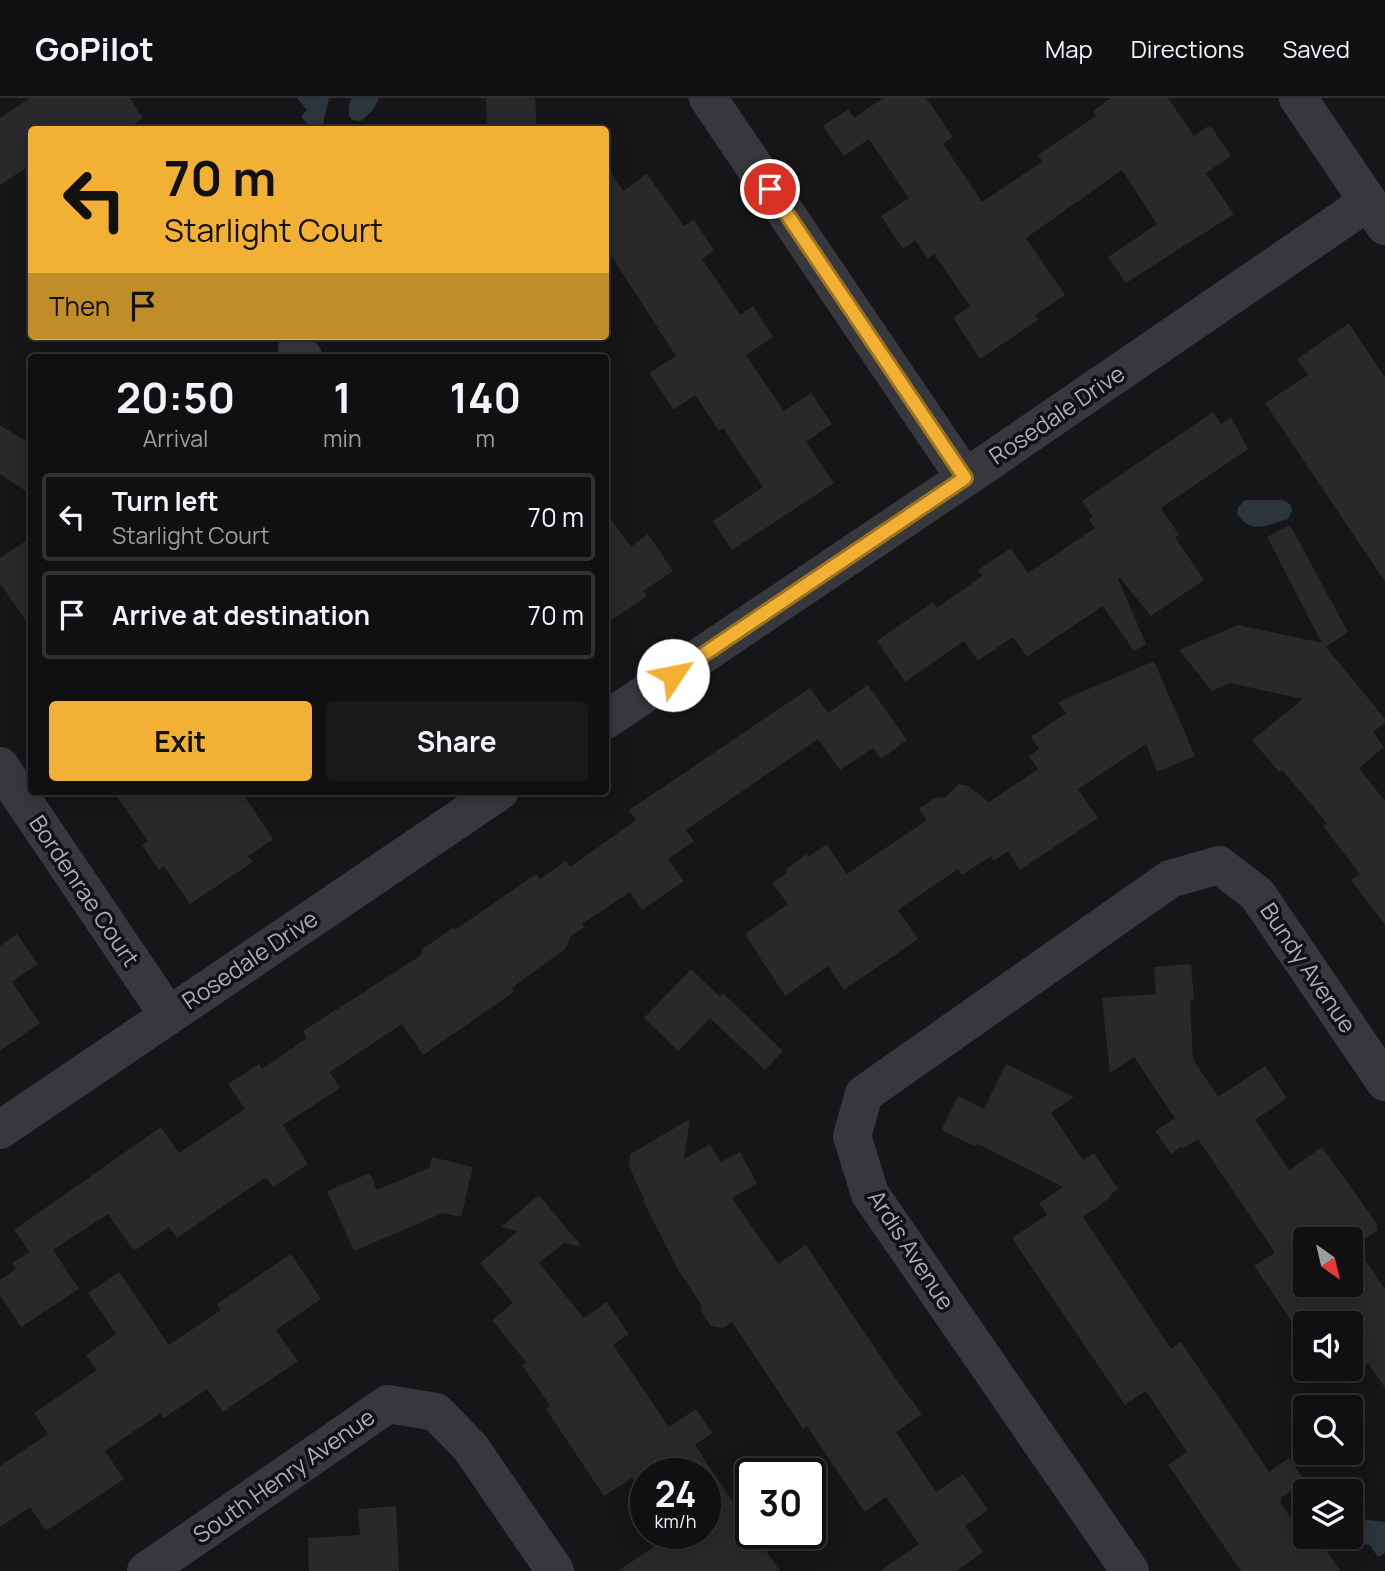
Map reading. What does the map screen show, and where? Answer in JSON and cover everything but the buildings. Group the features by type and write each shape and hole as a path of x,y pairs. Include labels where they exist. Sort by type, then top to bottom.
{"street":[{"path":"708,98 965,478"},
{"path":"1298,98 1377,214"},
{"name":"Rosedale Drive","path":"609,718 965,478 1377,214"},
{"name":"Bordenrae Court","path":"0,766 168,1015"},
{"name":"Rosedale Drive","path":"0,1130 494,795"},
{"name":"Bundy Avenue","path":"1219,865 1257,894 1385,1082"},
{"name":"Ardis Avenue","path":"1130,1571 870,1194 852,1136 864,1094 1170,879 1219,865"},
{"name":"South Henry Avenue","path":"146,1571 388,1404 436,1412 471,1448 555,1571"}],"shaded area":[{"path":"297,98 329,98 323,126 309,126 301,117 307,110"},
{"path":"352,98 379,98 373,110 361,121 352,120 349,116"},
{"path":"1245,500 1282,500 1291,505 1292,511 1288,519 1266,526 1254,526 1237,514 1238,508"},
{"path":"1363,1519 1385,1522 1385,1553 1378,1557 1370,1545 1363,1544"}],"route":[{"path":"673,675 965,478 770,189"}]}
